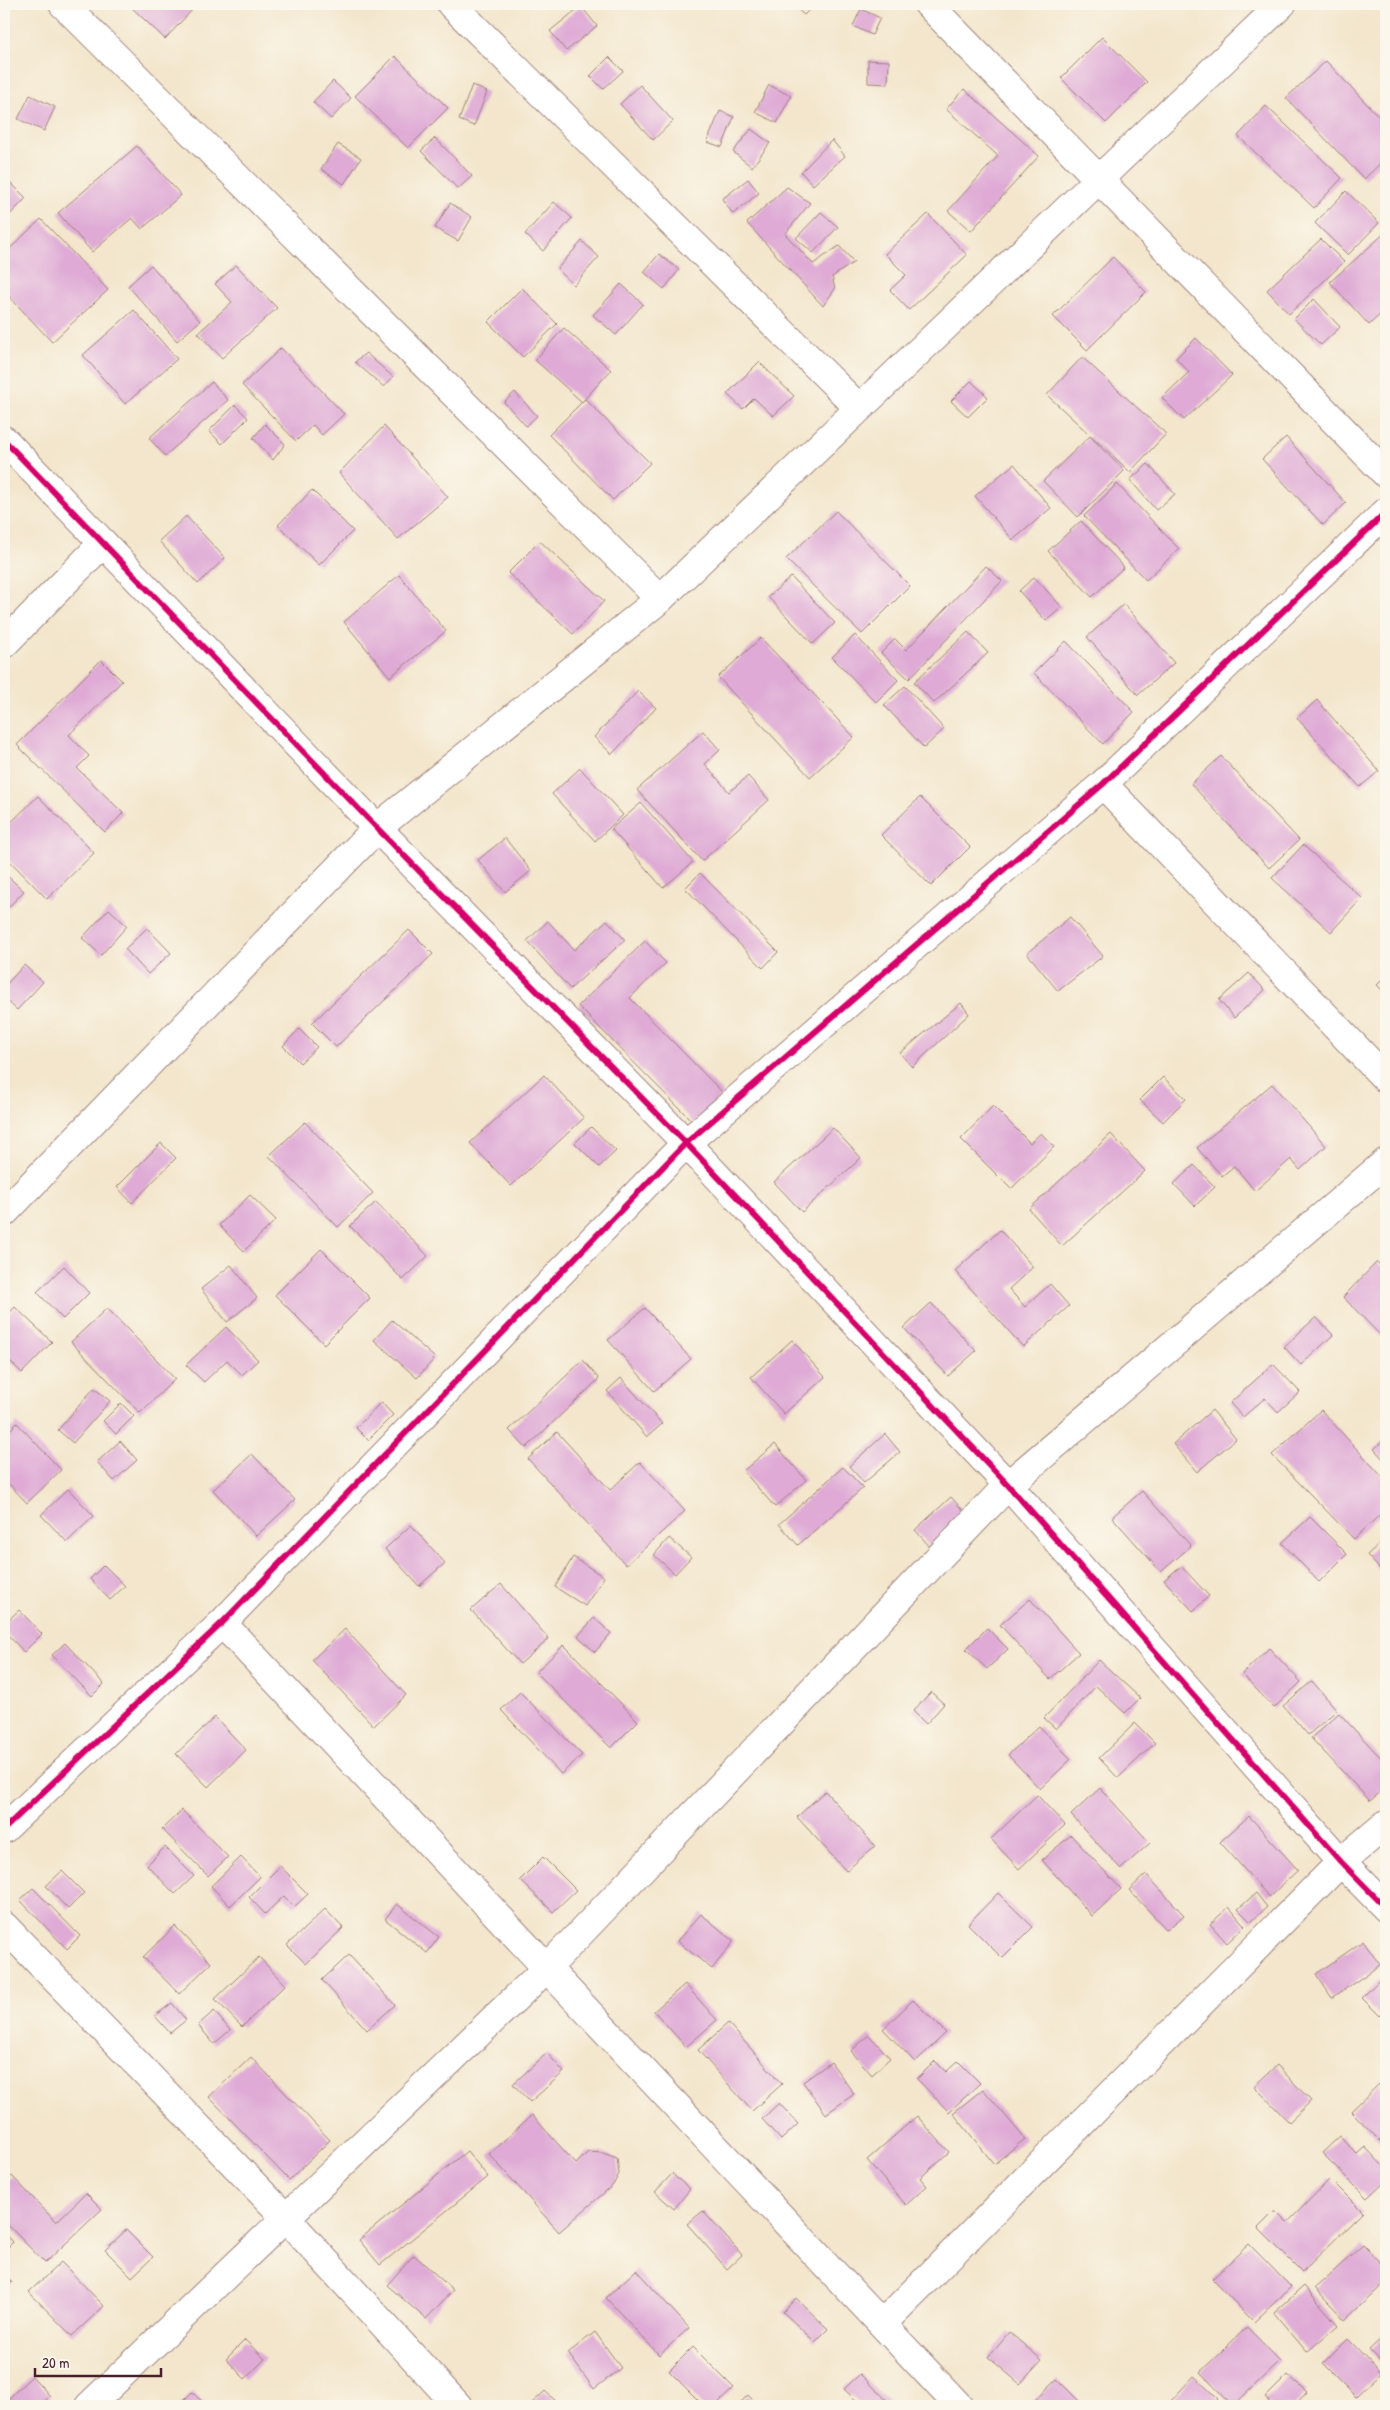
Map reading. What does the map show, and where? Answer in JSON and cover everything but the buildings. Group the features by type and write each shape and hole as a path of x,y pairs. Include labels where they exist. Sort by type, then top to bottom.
{"street":[{"path":"62,4 660,599"},
{"path":"451,4 859,408"},
{"path":"928,4 1386,474"},
{"path":"4,1212 377,828 660,599 1282,4"},
{"path":"4,440 377,828 686,1143 1008,1485 1342,1862 1386,1908"},
{"path":"4,1829 222,1623 686,1143 1103,784 1386,512"},
{"path":"4,644 103,543"},
{"path":"1103,784 1386,1080"},
{"path":"89,2406 548,1967 1008,1485 1386,1162"},
{"path":"222,1623 548,1967 959,2406"},
{"path":"882,2324 1342,1862 1386,1824"},
{"path":"4,1926 286,2218 458,2406"}],"cycle path":[{"path":"4,440 377,828 686,1143 1008,1485 1341,1862 1386,1908"},
{"path":"4,1829 222,1623 686,1143 1103,784 1386,512"}]}
